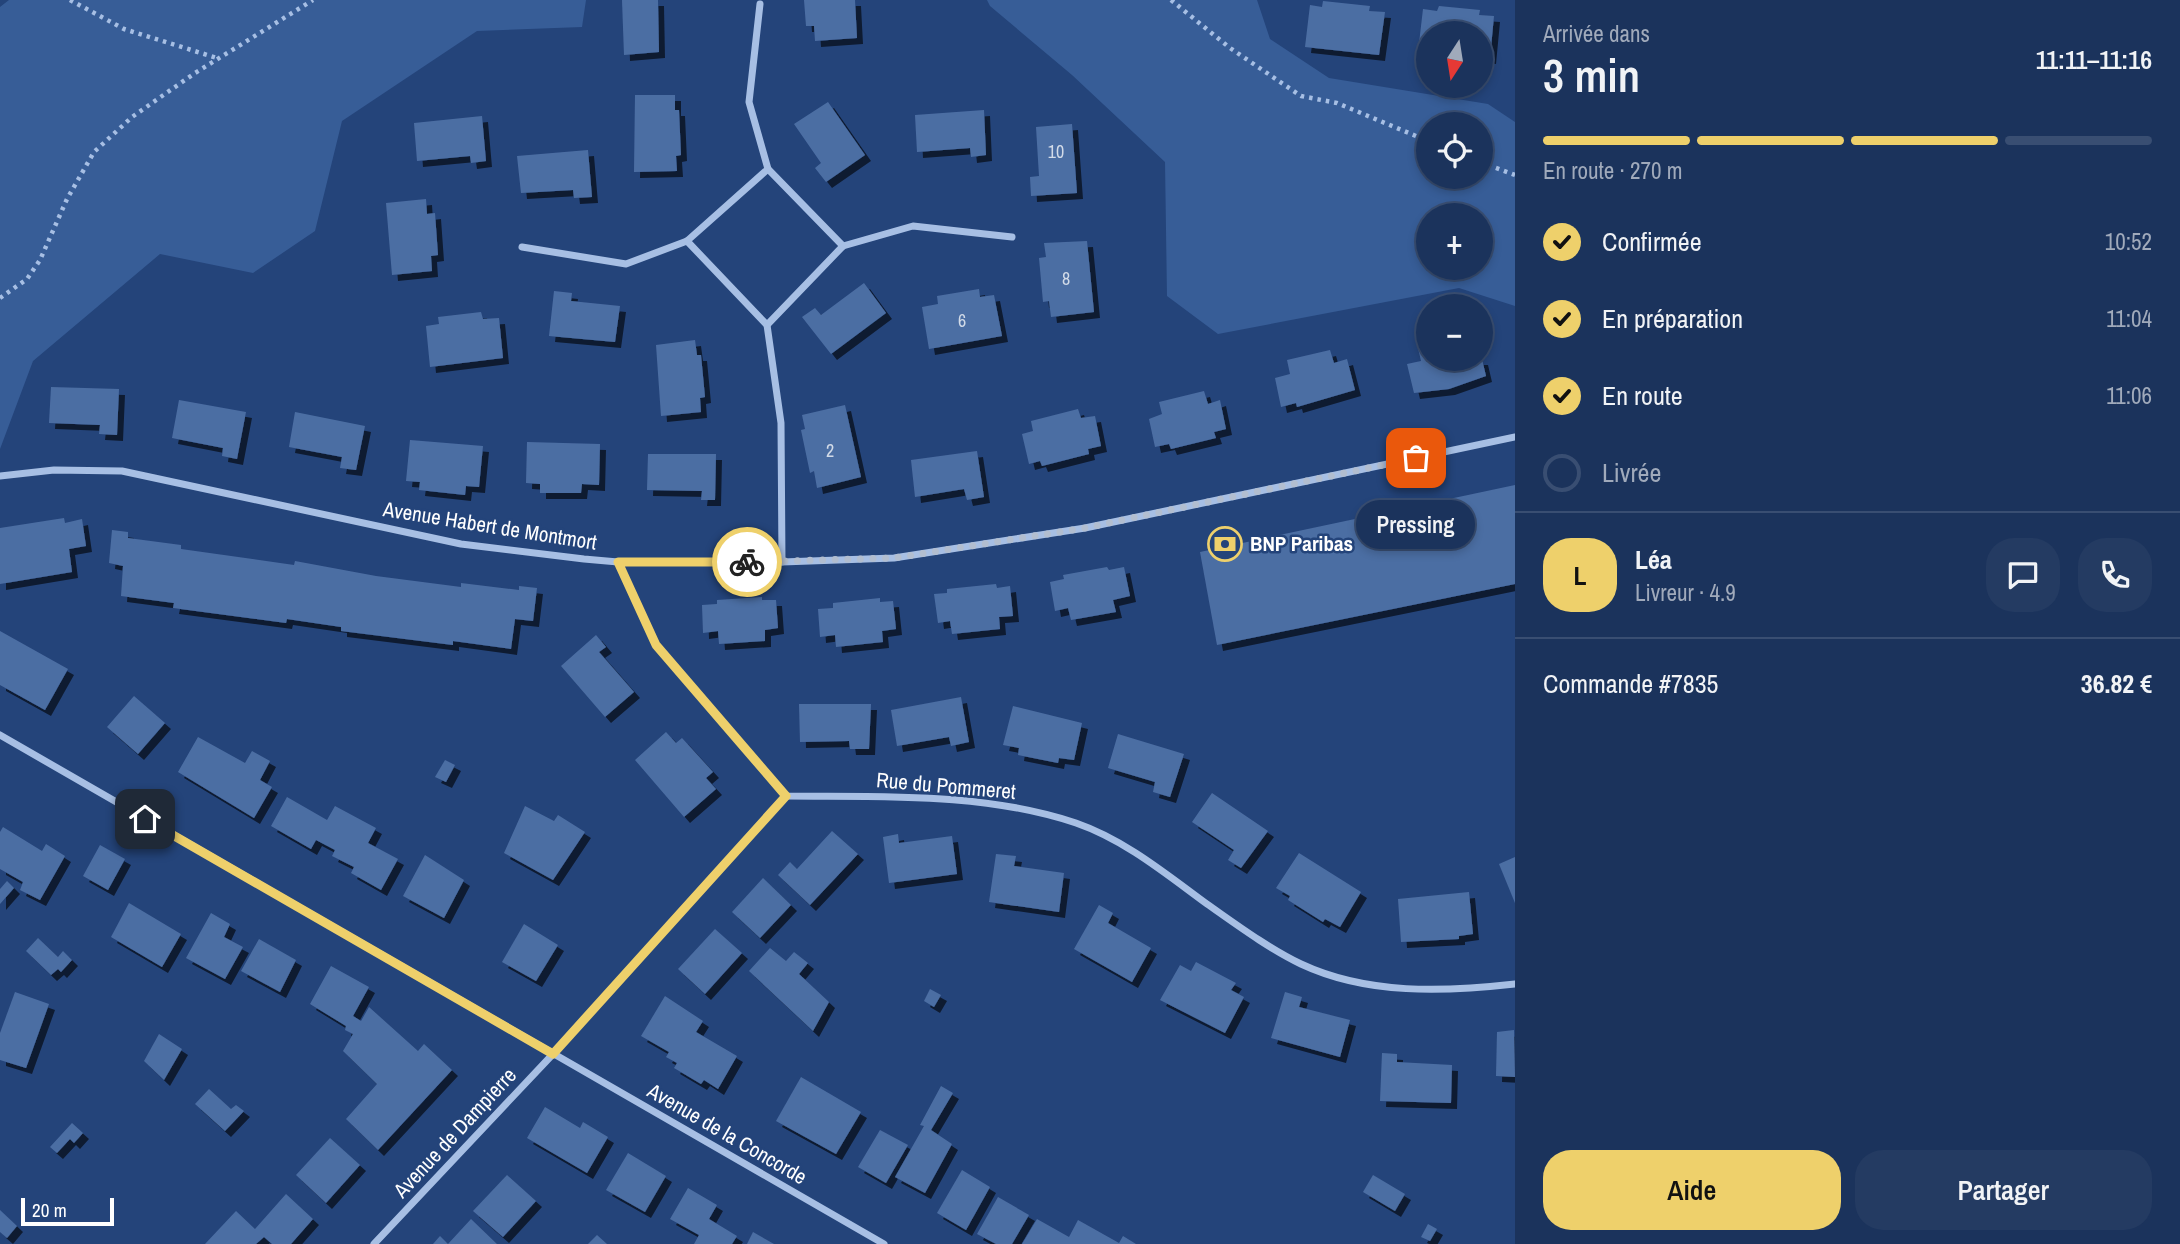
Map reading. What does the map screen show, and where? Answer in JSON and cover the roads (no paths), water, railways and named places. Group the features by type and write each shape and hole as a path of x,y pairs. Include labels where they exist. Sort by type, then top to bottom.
{"street":[{"path":"761,4 750,102 768,169 843,246"},
{"path":"522,247 626,264 687,241 768,169"},
{"path":"767,325 843,246 913,226 1012,237"},
{"path":"687,241 767,325 781,423 782,562"},
{"name":"Avenue Habert de Montmort","path":"0,476 54,470 122,471 461,544 618,562 782,562 894,558 1085,528 1515,437"},
{"path":"618,562 656,645 786,796"},
{"name":"Avenue de la Concorde","path":"0,735 884,1244"},
{"name":"Rue du Pommeret","path":"786,796 925,797 1007,806 1077,824 1138,853 1242,929 1302,964 1374,986 1453,991 1515,984"},
{"name":"Avenue de Dampierre","path":"374,1244 553,1054 786,796"}],"place":[{"name":"Pressing","path":"1416,458"},
{"name":"BNP Paribas","path":"1225,544"}]}
